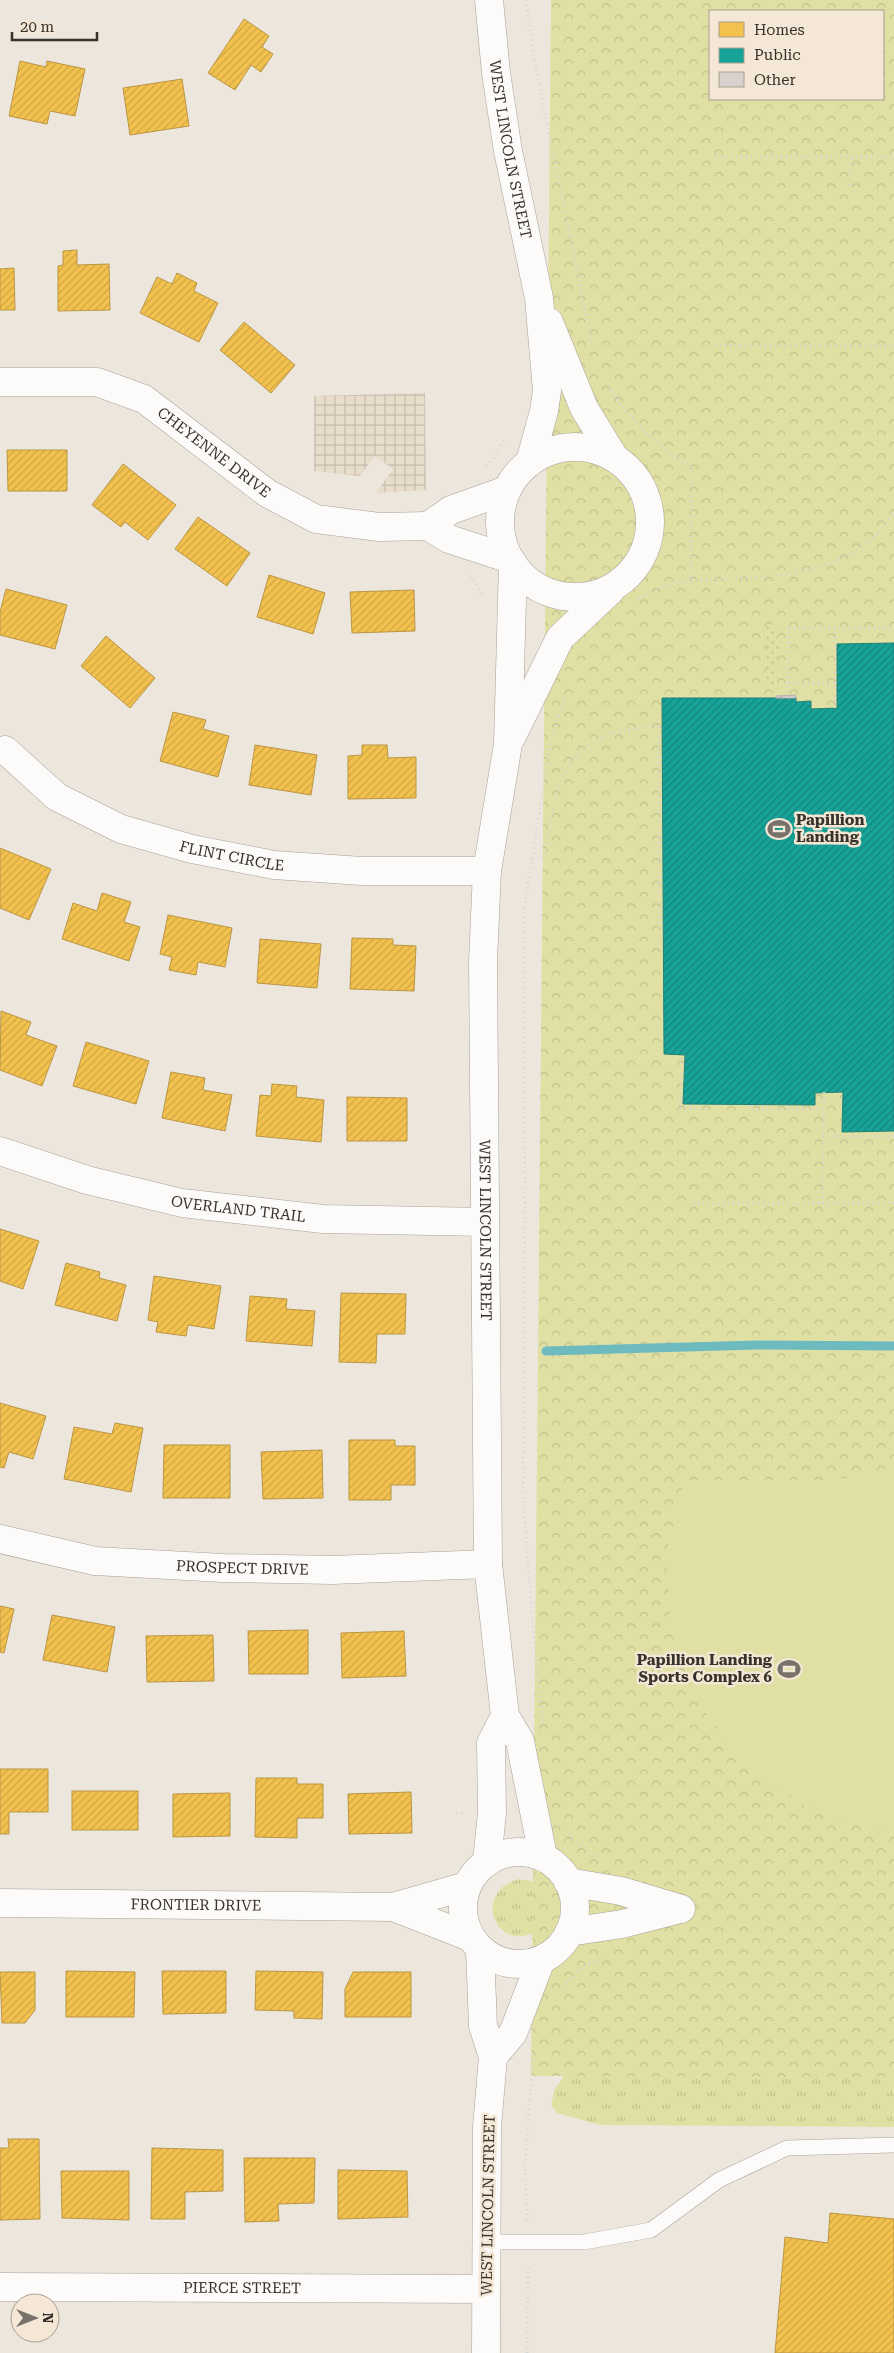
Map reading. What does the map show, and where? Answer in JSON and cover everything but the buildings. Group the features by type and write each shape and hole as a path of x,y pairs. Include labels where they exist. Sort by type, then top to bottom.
{"street":[{"name":"WEST LINCOLN STREET","path":"489,0 496,73 508,151 539,298 547,391 544,411 530,462"},
{"name":"WEST LINCOLN STREET","path":"539,298 584,408 614,458"},
{"name":"CHEYENNE DRIVE","path":"0,382 97,382 144,399 267,493 316,519 379,527 428,526"},
{"path":"580,447 598,450 614,458 628,469 639,483 646,498 650,515 644,550 636,565 610,591 573,596 554,594 537,586 522,575 503,543 500,525 502,507 508,490 517,474 530,462 545,453 562,448 580,447"},
{"path":"508,490 451,510 428,526 449,539 512,561"},
{"name":"WEST LINCOLN STREET","path":"512,561 508,744 487,871 483,961 488,1564 505,1716 520,1741 543,1856"},
{"name":"WEST LINCOLN STREET","path":"508,744 560,638 610,591"},
{"name":"FLINT CIRCLE","path":"5,750 57,797 121,829 192,849 274,865 362,871 487,871"},
{"name":"OVERLAND TRAIL","path":"0,1151 87,1180 182,1203 323,1218 485,1222"},
{"name":"PROSPECT DRIVE","path":"0,1539 95,1561 223,1568 332,1570 488,1564"},
{"path":"486,1861 492,1813 491,1743 505,1716"},
{"path":"512,1851 528,1852 543,1856 556,1865 573,1891 575,1906 573,1923 569,1932 556,1951 541,1960 526,1964 509,1964 494,1959 475,1943 464,1922 462,1906 466,1886 472,1876 486,1861 496,1856 512,1851"},
{"path":"568,1882 621,1891 681,1909 622,1924 569,1932"},
{"name":"FRONTIER DRIVE","path":"0,1903 393,1907 466,1886"},
{"name":"FRONTIER DRIVE","path":"393,1907 475,1943"},
{"name":"WEST LINCOLN STREET","path":"475,1943 483,2026 493,2057 486,2126 486,2353"},
{"path":"493,2057 513,2033 541,1960"},
{"name":"PIERCE STREET","path":"0,2287 486,2289"}],"lane":[{"path":"486,2242 584,2242 652,2230 718,2180 786,2148 894,2144"}],"path":[{"path":"526,0 533,53 594,352"},
{"path":"716,157 894,157"},
{"path":"850,186 851,157"},
{"path":"715,345 894,346"},
{"path":"604,381 614,396 649,434 669,452 691,467 691,580"},
{"path":"483,468 494,458 508,434"},
{"path":"635,601 666,585 691,580 781,576 816,568 846,556 877,534 894,513"},
{"path":"465,571 479,588 485,601"},
{"path":"788,698 789,628 894,628"},
{"path":"834,708 835,628"},
{"path":"788,684 834,684"},
{"path":"544,1729 534,1642 523,1494 525,1232 524,910 551,740 567,693"},
{"path":"532,860 539,859 546,853 557,792 575,757 585,746 596,738 622,730 661,727 660,931 664,931"},
{"path":"682,1058 680,1108 708,1109"},
{"path":"823,1203 824,1092"},
{"path":"751,1105 751,1109 800,1107 824,1109"},
{"path":"823,1136 857,1134 894,1137"},
{"path":"693,1203 894,1203"},
{"path":"568,1831 572,1839 600,1859"},
{"path":"555,1993 584,1966 624,1948 622,1924"},
{"path":"527,2353 528,2242 525,2165 534,2046"}],"shaded area":[{"path":"425,393 426,490 376,493 393,469 375,456 360,476 314,471 314,396"}],"green space":[{"name":"Papillion Landing","path":"551,0 894,0 894,2077 531,2076"},
{"path":"767,625 777,625 777,641 782,641 782,652 777,652 777,685 767,685"},
{"name":"Papillion Landing Sports Complex 6","path":"894,1473 894,1830 870,1829 804,1805 747,1763 699,1705 671,1633 666,1555 684,1480 825,1480"},
{"path":"519,1879 531,1881 540,1887 541,1929 525,1936 512,1935 501,1929 495,1920 493,1908 495,1896 504,1886"},
{"path":"894,2004 894,2127 600,2125 557,2113 551,2105 555,2089 573,2063"}],"waterway":[{"path":"546,1351 757,1345 894,1346"}],"place":[{"name":"Papillion Landing","path":"779,829"},
{"name":"Papillion Landing Sports Complex 6","path":"789,1669"}]}
